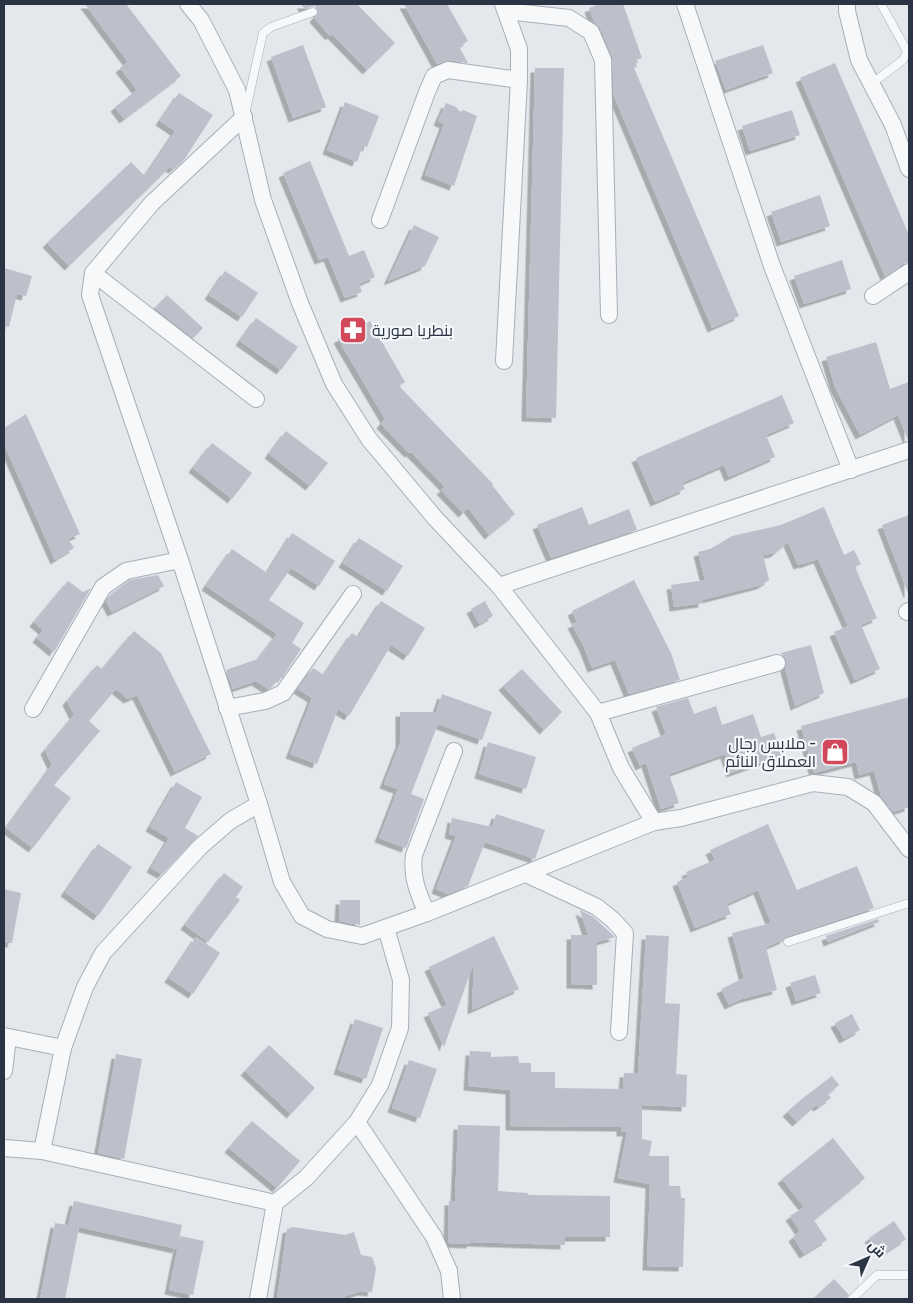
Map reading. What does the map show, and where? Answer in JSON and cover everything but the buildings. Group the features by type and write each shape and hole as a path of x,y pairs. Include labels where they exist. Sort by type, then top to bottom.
{"street":[{"path":"188,4 201,20 237,90 263,200 300,303 334,384 369,440 435,518 499,586 598,713 621,768 654,822"},
{"path":"685,4 772,266 851,470"},
{"path":"847,4 859,60 893,125 909,169"},
{"path":"504,361 519,80 519,49 504,7 569,18 591,32 603,60 609,314"},
{"path":"380,220 434,76 448,70 519,80"},
{"path":"244,117 152,203 93,274 90,295 180,560 259,804 282,882 302,916 327,929 362,936 427,913 654,822 680,818 813,783 848,787 874,803 909,849"},
{"path":"873,296 909,272"},
{"path":"93,274 256,399"},
{"path":"499,586 909,450"},
{"path":"33,709 103,587 126,571 180,560"},
{"path":"227,708 264,701 283,693 353,594"},
{"path":"598,713 777,663"},
{"path":"427,913 416,887 412,869 414,855 454,750"},
{"path":"42,1151 63,1048 85,987 103,953 200,848 230,821 259,804"},
{"path":"526,874 597,907 613,920 624,934 618,1032"},
{"path":"258,1299 275,1203 306,1178 357,1122 380,1084 400,1028 401,980 386,928"},
{"path":"4,1071 6,1037 63,1048"},
{"path":"357,1122 434,1238 449,1271 452,1299"},
{"path":"4,1148 42,1151 275,1203"}],"lane":[{"path":"871,84 903,60 907,51 881,4"},
{"path":"244,117 263,33 271,27 313,12"},
{"path":"788,942 909,902"},
{"path":"852,1299 877,1275 909,1275"}],"place":[{"name":"بنطريا صورية","path":"353,330"},
{"name":"ملابس رجال - العملاق النائم","path":"835,752"}]}
